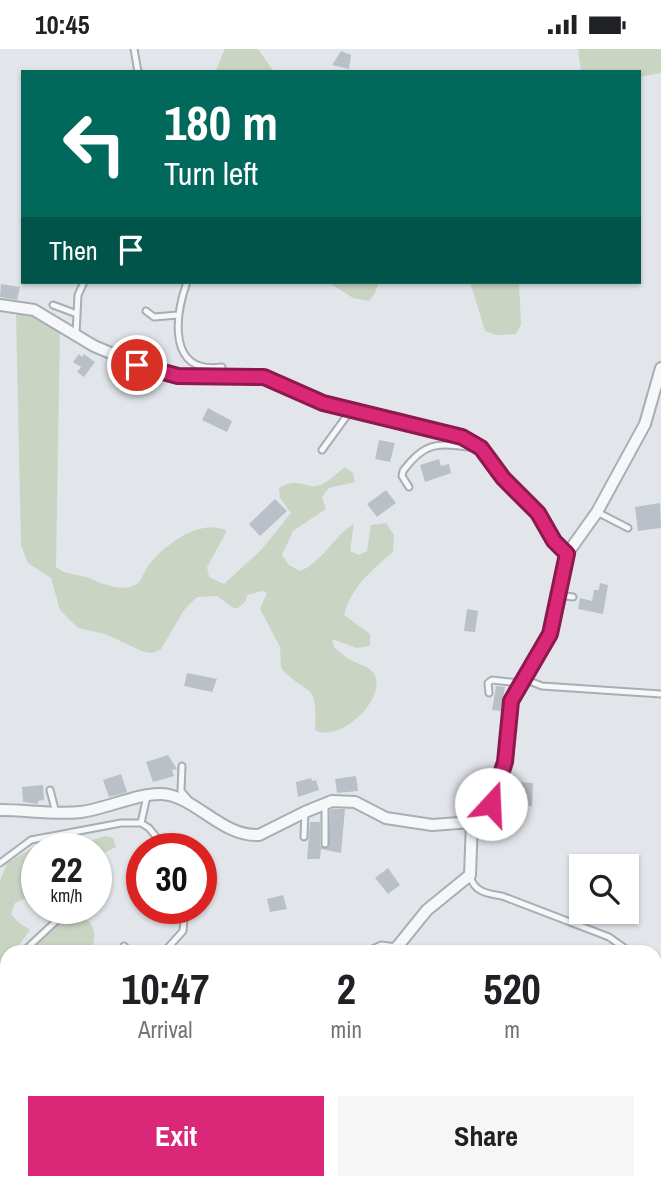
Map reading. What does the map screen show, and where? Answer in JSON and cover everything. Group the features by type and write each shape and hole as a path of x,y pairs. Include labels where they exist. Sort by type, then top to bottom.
{"street":[{"path":"0,305 34,310 121,359 153,371 178,376 264,377 294,393 351,410 453,433 481,448 503,478 538,513 554,541 567,554"},
{"path":"0,810 56,813 100,809 160,794 174,797 245,835 259,835 327,802 355,802 396,821 432,825 472,822 491,804 502,777 509,710 522,681 550,634 567,554 597,512 645,424 661,368"},
{"path":"399,945 427,910 470,876 472,822"}],"lane":[{"path":"134,49 138,70"},
{"path":"76,334 78,295 83,284"},
{"path":"186,284 177,315 181,347 189,360 197,366 208,369 222,367"},
{"path":"53,305 77,314"},
{"path":"146,311 154,317 177,315"},
{"path":"323,450 351,410"},
{"path":"409,487 405,483 404,471 429,446 446,443 481,448"},
{"path":"597,512 628,528"},
{"path":"558,595 573,597"},
{"path":"489,694 488,683 492,680 661,694"},
{"path":"182,766 180,783 185,796 218,822"},
{"path":"50,790 56,813"},
{"path":"141,823 147,796"},
{"path":"325,844 327,802"},
{"path":"304,837 305,812"},
{"path":"0,863 31,840 51,834 71,833 104,824 141,823 153,833"},
{"path":"0,854 10,854"},
{"path":"470,876 476,887 486,894 502,896 609,937 620,945"},
{"path":"30,945 52,924"},
{"path":"170,945 183,931 184,924"}],"green space":[{"path":"225,49 258,49 273,70 216,70"},
{"path":"578,49 661,49 661,73 641,77 641,70 581,70"},
{"path":"331,284 378,284 369,301 353,298"},
{"path":"471,284 519,284 521,325 516,334 496,335 485,331"},
{"path":"16,313 34,314 60,329 56,567 63,571 103,584 127,588 138,582 156,557 173,542 195,530 217,528 227,531 207,567 209,577 224,584 261,550 291,513 280,498 279,488 292,483 320,485 345,467 353,473 355,482 329,488 322,497 326,509 293,531 282,555 289,565 300,571 315,561 354,524 350,551 359,555 367,551 371,525 386,523 394,535 393,552 370,572 357,588 344,615 370,634 370,646 357,648 332,639 334,647 349,659 369,669 376,679 372,699 356,719 335,731 324,733 315,730 313,696 281,668 280,647 260,609 267,593 262,591 247,595 246,601 238,608 233,608 217,596 197,597 184,610 161,649 153,653 144,652 105,634 78,628 60,610 51,578 28,563 21,546"},
{"path":"21,855 21,901 15,903 11,914 30,930 19,945 0,945 0,881 7,863"},
{"path":"58,924 91,924 94,933 93,945 35,945"}],"building":[{"path":"341,51 351,55 349,69 332,65"},
{"path":"1,284 20,287 17,300 0,297"},
{"path":"79,354 82,357 84,354 95,362 84,377 77,372 81,367 73,362"},
{"path":"208,408 232,421 227,432 202,420"},
{"path":"379,440 395,443 390,462 375,459"},
{"path":"439,459 441,466 449,464 451,473 425,482 420,465"},
{"path":"386,490 396,503 377,517 367,504"},
{"path":"275,499 287,511 260,536 249,524"},
{"path":"660,503 661,528 638,531 635,507"},
{"path":"600,583 608,585 603,614 578,609 580,598 592,601 594,590 599,590"},
{"path":"467,609 478,611 475,632 464,631"},
{"path":"187,673 217,679 212,692 184,686"},
{"path":"496,686 505,687 501,711 492,710"},
{"path":"168,755 177,769 172,770 174,776 153,782 146,762"},
{"path":"121,774 127,792 109,797 103,780"},
{"path":"356,776 358,791 337,793 335,779"},
{"path":"311,778 312,781 316,780 319,790 298,797 296,782"},
{"path":"517,782 533,783 532,806 515,804"},
{"path":"43,785 44,800 38,801 38,804 23,802 22,787"},
{"path":"345,809 341,853 321,849 320,859 307,859 310,822 320,822 320,846 328,848 330,810"},
{"path":"388,868 400,885 388,894 375,878"},
{"path":"283,895 287,909 270,912 267,899"}],"route":[{"path":"137,365 178,376 264,377 294,393 323,403 453,433 481,448 503,478 538,513 554,541 567,554 550,634 511,701 505,762 491,804"}]}
